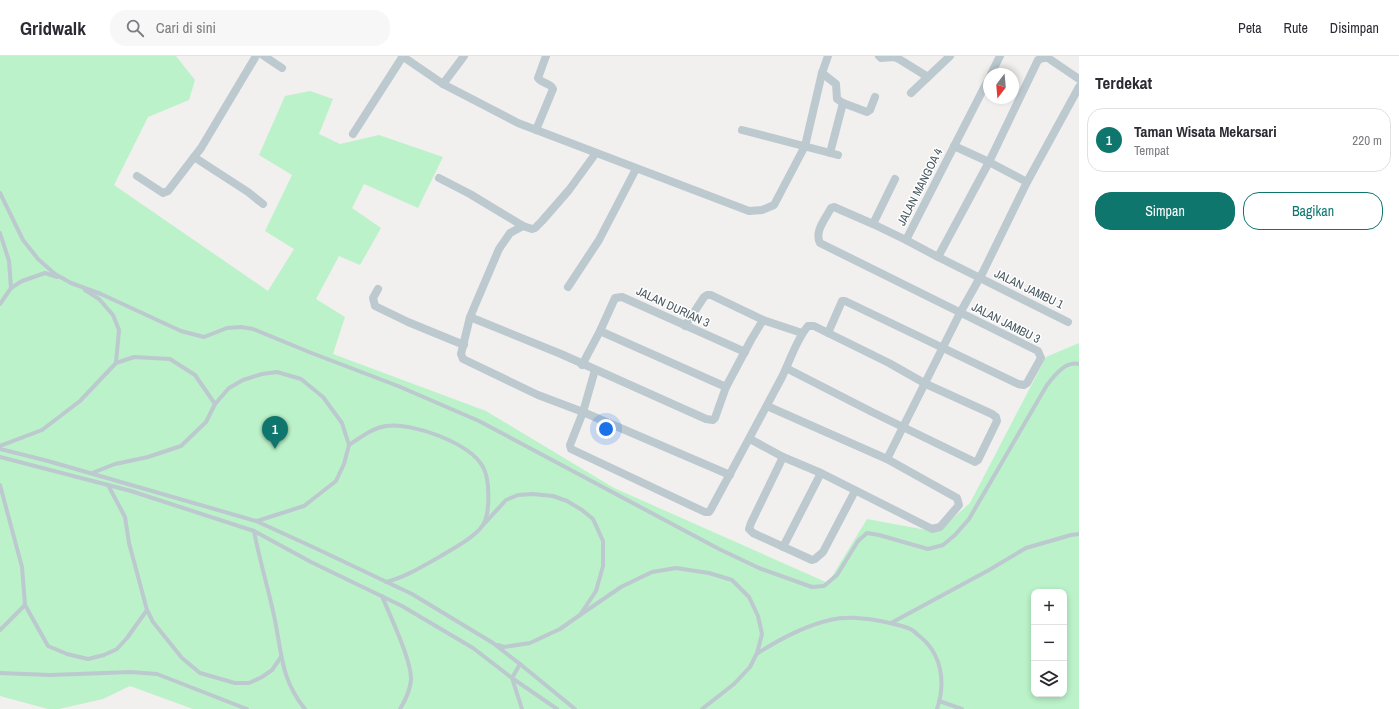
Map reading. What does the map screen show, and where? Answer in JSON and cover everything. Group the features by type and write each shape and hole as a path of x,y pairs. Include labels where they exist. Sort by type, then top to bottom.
{"street":[{"path":"137,176 163,193 166,193 201,148 256,56"},
{"path":"264,56 282,68"},
{"path":"352,134 403,56 443,84 518,123 749,211 762,210 774,205 805,146 822,73 828,56"},
{"path":"443,84 464,56"},
{"path":"536,130 553,89 548,83 540,81 538,78 546,56"},
{"path":"879,56 881,58 894,57 928,77"},
{"path":"911,94 950,56"},
{"path":"994,68 1000,56"},
{"path":"1030,56 1038,60"},
{"path":"938,257 989,162 1038,60 1048,58 1079,79"},
{"path":"822,73 836,84 838,99 843,103 867,112 870,110 875,97"},
{"path":"887,460 960,313 980,278 1027,182 1079,87"},
{"name":"JALAN MANGOA 4","path":"906,240 983,90"},
{"path":"742,130 834,154 843,103"},
{"path":"954,146 1027,182"},
{"path":"439,178 503,213 523,226 532,229 542,221 569,190 596,153"},
{"path":"194,157 248,192 263,204"},
{"path":"568,286 599,240 636,169"},
{"path":"873,224 895,179"},
{"name":"JALAN JAMBU 1","path":"960,313 820,243 818,232 832,208 836,208 873,224 1068,322"},
{"path":"523,226 510,233 499,248 470,317 461,356 464,360 538,395 583,412 730,475"},
{"path":"378,289 373,298 375,306 408,322 464,345"},
{"path":"685,326 704,297 711,295 763,320 802,333"},
{"name":"JALAN DURIAN 3","path":"582,365 600,331 614,298 618,297 622,297 745,352"},
{"path":"828,333 842,301 845,300 943,348"},
{"name":"JALAN JAMBU 3","path":"943,348 1018,384 1024,385 1032,376 1041,358 1038,352 960,313"},
{"path":"470,317 561,354 582,365 710,420 716,418 726,387 763,320"},
{"path":"595,370 583,412 570,445 572,449 705,512 709,512 712,509 767,406 802,333 808,326 814,326 889,363 926,384 996,417 997,421 978,460 975,462 786,368"},
{"path":"600,331 726,387"},
{"path":"750,439 783,457 821,473 932,529 940,527 958,505 958,498 887,460 767,406"},
{"path":"783,457 751,523 749,529 753,533 814,560 823,552 855,491"},
{"path":"783,547 821,473"}],"lane":[{"path":"0,194 23,240 38,259 55,274 71,283 101,294 181,331 204,338 227,328 241,327 253,329 398,386 479,421 719,549 759,568 812,587 824,586 837,575 858,541 867,533 928,548 943,545 955,536 969,519 1047,385 1060,370 1075,364 1079,364"},
{"path":"0,233 9,260 11,288"},
{"path":"0,304 11,288 22,281 45,274 61,278 82,288 99,298 113,315 119,330 116,363"},
{"path":"0,446 42,430 80,401 116,363 134,357 170,359 195,375 216,404"},
{"path":"91,473 115,464 148,457 181,446 206,422 216,404 229,388 243,380 262,374 277,372 301,379 323,396 342,423 349,445 344,464 336,481 304,506 256,521"},
{"path":"349,445 374,428 400,425 438,435 465,449 477,459 484,468 489,486 484,524"},
{"path":"0,449 91,473 256,521 412,594 493,643 575,709"},
{"path":"0,457 108,485 254,531 311,562 402,606 473,648 512,678 557,709"},
{"path":"0,485 22,567 26,605 48,646 67,654 88,659 104,655 117,649 127,638 146,610"},
{"path":"108,485 125,517 129,543 146,610 153,622 182,658 200,673 235,683 249,683 272,670 281,657"},
{"path":"386,582 399,579 468,540 506,500 518,495 533,494 553,496 567,501 582,510 592,519 603,541 603,566 596,591 580,615"},
{"path":"254,531 261,566 275,618 281,657 290,686 305,709"},
{"path":"891,623 989,570 1026,548 1079,534"},
{"path":"493,643 504,647 530,643 560,629 621,587 652,572 676,568 709,573 732,580 749,597 758,616 762,634 757,653 750,667 734,684 702,709"},
{"path":"382,596 409,667 411,681 406,699 400,709"},
{"path":"0,630 26,605"},
{"path":"757,653 780,639 830,620 855,617 910,628 927,642 938,661 942,685 937,709"},
{"path":"520,664 512,678 522,709"},
{"path":"0,673 50,675 131,672 157,674 247,709"},
{"path":"939,701 962,709"}],"green space":[{"path":"0,56 176,56 195,80 189,100 148,117 114,185 268,291 294,249 265,231 292,175 259,155 285,96 310,91 333,99 319,134 340,144 379,135 443,157 418,208 364,184 352,208 381,228 360,265 339,256 316,299 345,317 333,354 486,411 614,488 828,583 867,519 937,532 970,503 1046,357 1079,343 1079,709 193,709 130,686 103,699 59,709 48,709 0,696"}],"place":[{"name":"Taman Wisata Mekarsari","path":"275,449"}]}
